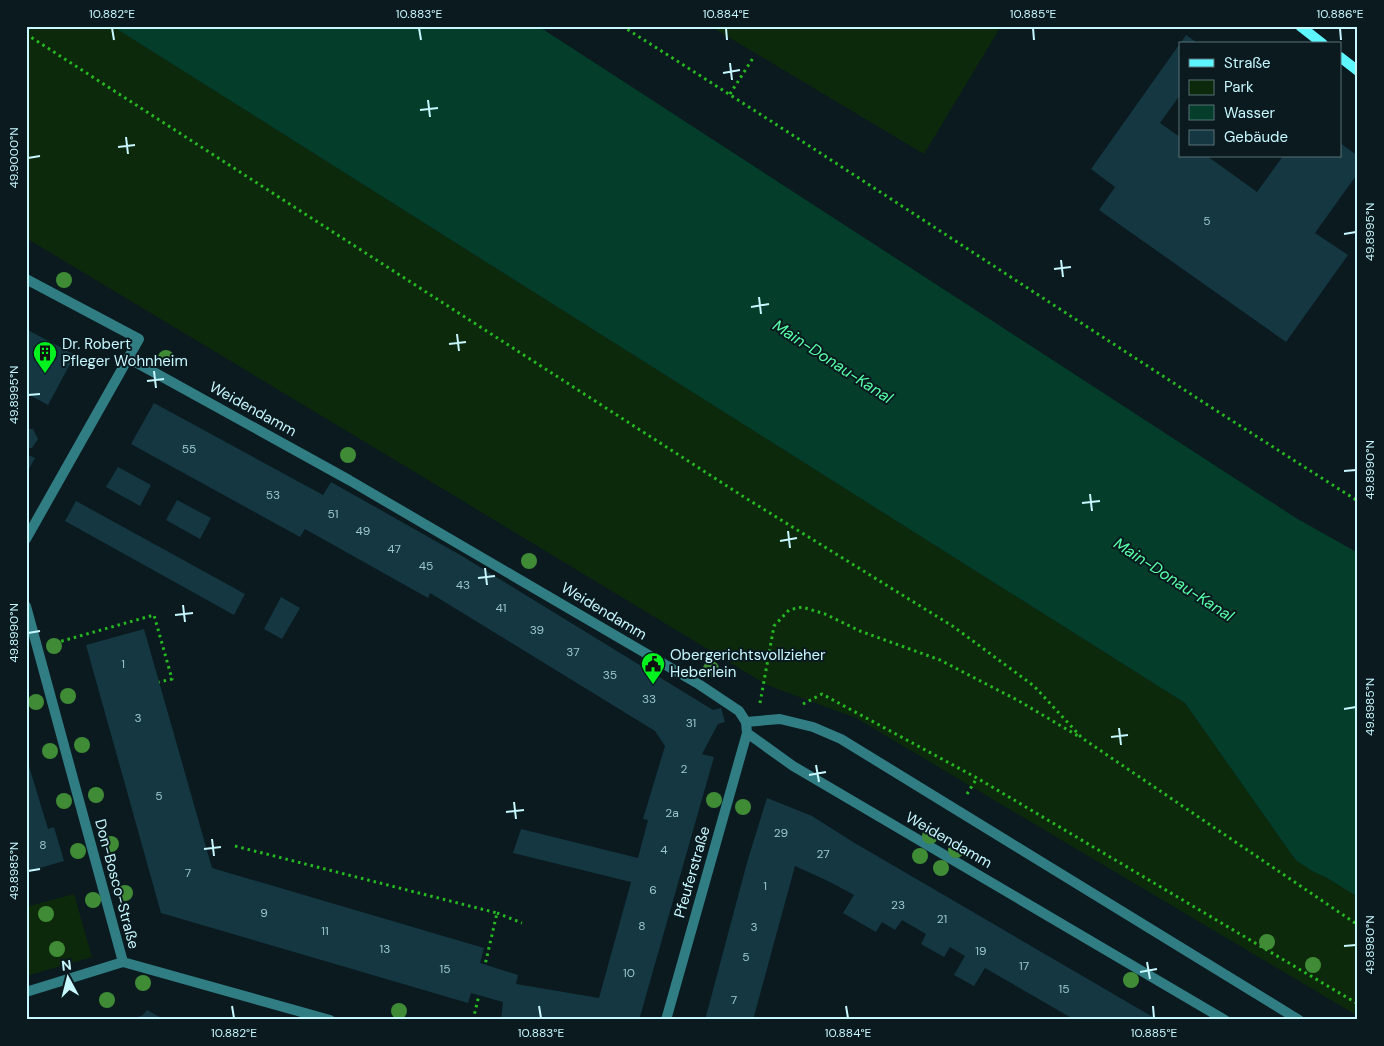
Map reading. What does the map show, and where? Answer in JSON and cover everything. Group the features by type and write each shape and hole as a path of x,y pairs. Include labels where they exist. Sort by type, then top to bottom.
{"street":[{"path":"1300,26 1320,42"},
{"path":"1342,59 1358,71"},
{"path":"26,279 139,339 26,539"},
{"name":"Weidendamm","path":"128,358 344,477 531,585 700,685 751,721"},
{"name":"Don-Bosco-Straße","path":"26,606 122,962 330,1020"},
{"path":"747,733 751,721 780,719 813,726 841,739 1299,1020"},
{"name":"Weidendamm","path":"747,733 793,766 1225,1020"},
{"name":"Pfeuferstraße","path":"666,1020 747,733"},
{"path":"26,992 122,962"}],"path":[{"path":"622,26 1358,501"},
{"path":"26,34 744,497 954,627 1034,686 1082,738"},
{"path":"730,94 753,58"},
{"path":"751,721 774,626 789,610 802,607 824,614 860,630 940,660 1019,701 1082,738 1358,924"},
{"path":"37,648 154,615 172,679 159,682"},
{"path":"780,719 822,694 977,778 1358,1004"},
{"path":"235,846 497,913 522,923"},
{"path":"485,965 497,913"},
{"path":"473,1020 479,995"}],"green space":[{"path":"26,26 112,26 1185,703 1297,861 1358,897 1358,1016 856,718 767,685 26,238"},
{"path":"710,26 1001,26 924,154"},
{"path":"74,894 92,957 26,976 26,907"}],"water":[{"name":"Main-Donau-Kanal","path":"112,26 538,26 1296,518 1358,553 1358,897 1297,861 1185,703"}],"building":[{"path":"1186,35 1196,42 1181,42"},
{"path":"1179,45 1179,96 1160,123 1179,136 1179,158 1210,158 1257,192 1282,158 1342,158 1342,144 1358,156 1358,173 1315,233 1348,255 1286,342 1099,210 1115,187 1091,169"},
{"name":"Dr. Robert Pfleger Wohnheim","path":"26,329 75,355 48,405 26,393"},
{"path":"154,403 323,495 331,482 462,556 713,710 721,708 725,722 718,724 702,754 714,757 639,1020 501,1020 503,1002 471,993 468,1003 161,913 86,645 144,629 212,868 484,948 480,963 518,975 516,984 599,998 631,882 513,853 521,829 638,858 648,820 643,819 665,746 655,731 430,593 428,598 305,529 300,537 131,444"},
{"path":"26,429 33,429 38,439 32,448 26,448"},
{"path":"26,454 35,458 26,474"},
{"path":"118,467 151,485 140,506 106,487"},
{"path":"177,500 211,518 200,539 166,520"},
{"path":"76,501 245,594 234,615 65,521"},
{"path":"281,597 300,608 282,639 264,629"},
{"path":"26,756 48,829 54,827 64,861 29,871 29,869 26,870"},
{"path":"767,798 812,816 853,842 1158,1020 1075,1020 985,968 974,986 954,975 965,956 950,947 944,957 921,944 926,934 902,920 895,930 882,922 876,932 843,913 854,895 795,866 753,1020 705,1020 748,859"},
{"path":"147,1010 165,1020 130,1020 143,1015"}],"place":[{"name":"Dr. Robert Pfleger Wohnheim","path":"45,374"},
{"name":"Obergerichtsvollzieher Heberlein","path":"653,685"}]}
